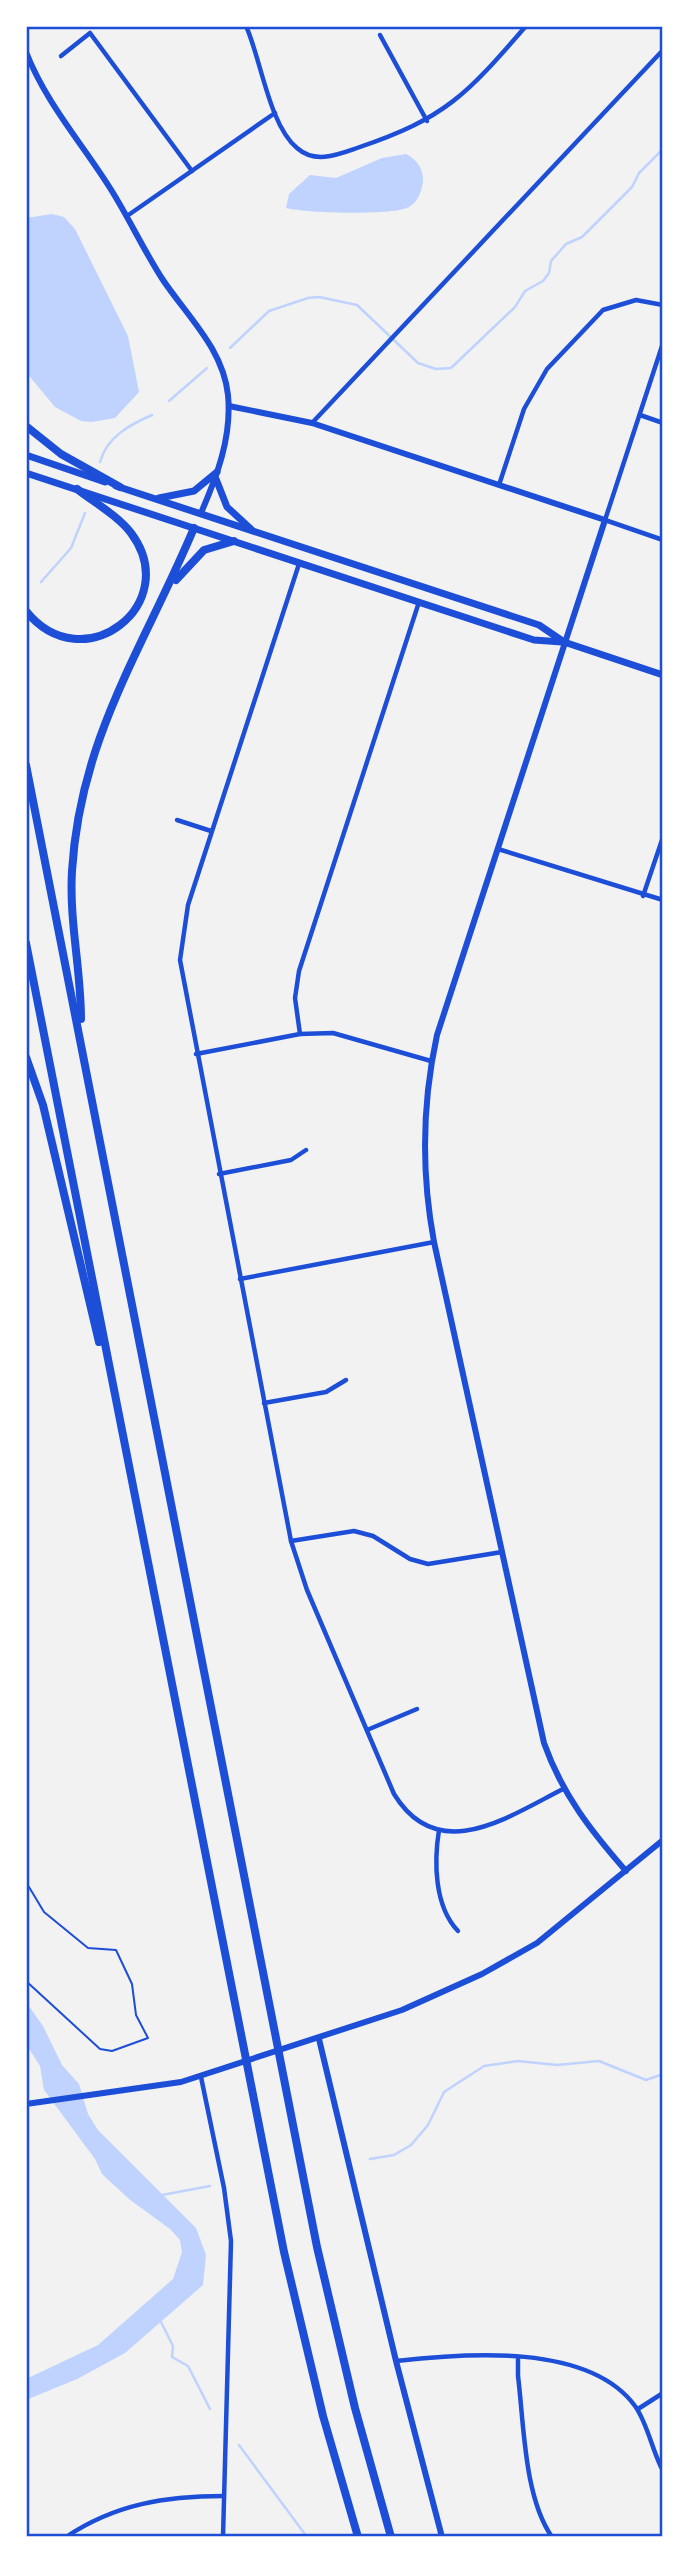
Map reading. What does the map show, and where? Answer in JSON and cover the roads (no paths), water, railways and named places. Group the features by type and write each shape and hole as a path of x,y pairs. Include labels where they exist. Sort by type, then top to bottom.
{"highway":[{"path":"26,426 61,454 120,487"},
{"path":"26,611 50,632 69,639 86,639 106,634 124,623 142,595 146,573 136,541 123,524 77,489"},
{"path":"81,1040 81,981 71,901 79,811 98,736 194,528"},
{"path":"167,590 197,555 215,545 234,541"},
{"path":"26,765 272,2031 335,2325 391,2537"},
{"path":"26,943 250,2084 302,2332 358,2537"},
{"path":"26,1057 43,1105 123,1435"}],"main road":[{"path":"26,52 49,100 127,216 162,279 215,354 226,384 229,406 226,441 216,475 194,528"},
{"path":"229,406 312,424 604,520 447,999 431,1062 425,1111 424,1159 434,1242 544,1744 563,1789 578,1814 626,1871"},
{"path":"26,455 539,625 564,642"},
{"path":"26,473 534,640 564,642 663,675"},
{"path":"155,498 187,494 216,475"},
{"path":"216,475 231,513 254,531"},
{"path":"26,2104 153,2088 201,2077 402,2010 494,1968 552,1933 663,1840"},
{"path":"319,2039 396,2361 442,2537"}],"street":[{"path":"246,26 276,113 296,148 316,157 338,154 427,121 456,102 478,82 526,26"},
{"path":"61,56 90,33 192,171"},
{"path":"380,35 427,121"},
{"path":"312,424 663,50"},
{"path":"127,216 276,113"},
{"path":"499,486 524,409 547,369 603,310 636,300 663,305"},
{"path":"663,343 604,520 663,540"},
{"path":"640,415 663,423"},
{"path":"299,563 211,831 188,905 181,940 181,975 291,1541 307,1590 400,1804 416,1819 439,1830 463,1832 487,1828 563,1789"},
{"path":"300,1034 295,998 299,971 419,602"},
{"path":"177,820 211,831"},
{"path":"643,896 663,837"},
{"path":"497,849 663,901"},
{"path":"196,1054 300,1034 349,1036 431,1062"},
{"path":"219,1174 291,1160 306,1150"},
{"path":"240,1279 434,1242"},
{"path":"264,1403 326,1392 346,1380"},
{"path":"291,1541 354,1531 373,1536 410,1559 428,1564 502,1552"},
{"path":"367,1730 417,1709"},
{"path":"439,1830 438,1881 449,1919 458,1931"},
{"path":"201,2077 229,2216 223,2537"},
{"path":"396,2361 447,2356 518,2358 572,2365 592,2371 610,2381 638,2409 663,2470"},
{"path":"518,2358 533,2490 542,2521 552,2537"},
{"path":"638,2409 663,2393"},
{"path":"66,2537 98,2518 146,2501 224,2496"}],"water":[{"path":"406,154 418,164 423,179 419,195 409,207 385,212 348,213 286,208 289,194 310,175 336,178 382,158"},
{"path":"52,214 64,217 75,229 128,336 139,392 115,418 81,421 55,407 26,372 26,218"},
{"path":"26,2002 43,2026 62,2065 79,2084 88,2114 98,2130 196,2228 206,2255 203,2285 125,2353 77,2379 26,2400 26,2379 98,2345 173,2279 182,2252 180,2240 170,2229 129,2199 102,2174 95,2159 44,2090 40,2066 26,2044"}],"waterway":[{"path":"230,348 269,311 319,297 357,305 418,363 436,369 451,368 515,307 525,291 543,281 549,273 551,261 566,244 582,237 632,187 639,173 663,149"},
{"path":"169,401 207,368"},
{"path":"100,462 113,439 152,415"},
{"path":"41,582 71,548 85,513"},
{"path":"370,2159 394,2155 411,2145 428,2125 444,2092 484,2066 518,2061 557,2065 599,2061 646,2080 663,2074"},
{"path":"162,2195 210,2186"},
{"path":"161,2322 173,2346 172,2357 188,2366 210,2409"},
{"path":"239,2445 307,2537"}]}
